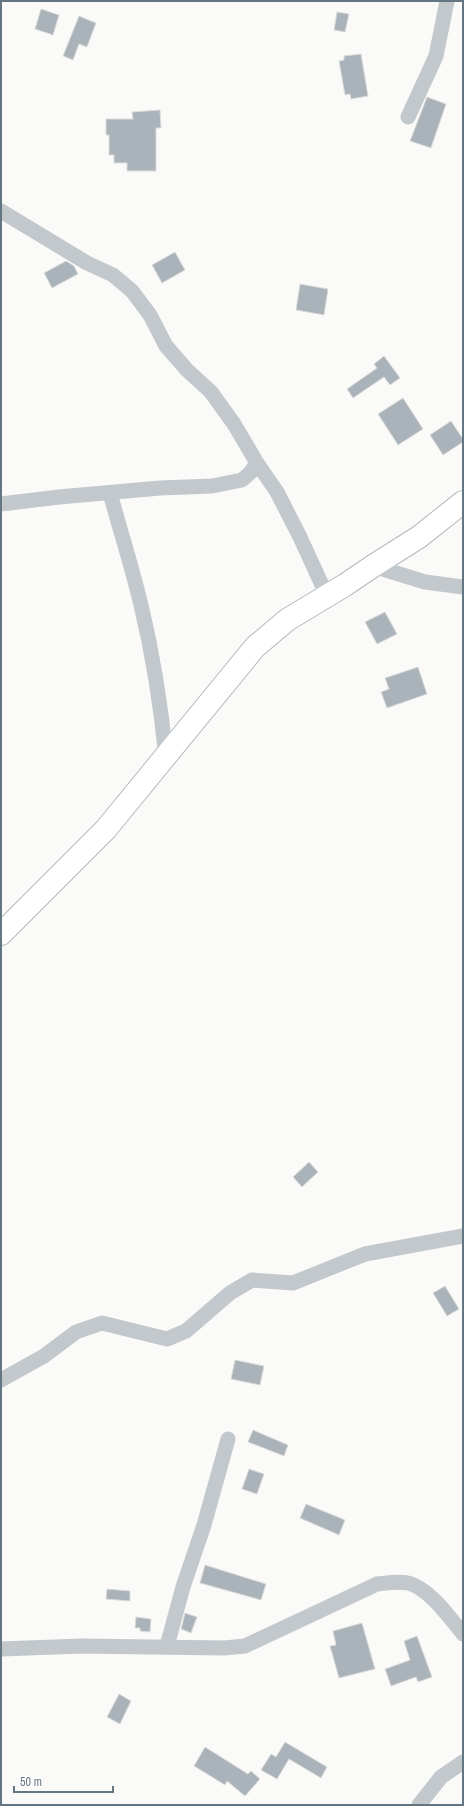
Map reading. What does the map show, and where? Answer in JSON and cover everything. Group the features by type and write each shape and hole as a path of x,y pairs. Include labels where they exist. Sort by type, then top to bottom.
{"main road":[{"path":"1,934 106,828 166,758 255,648 287,620 419,537 463,502"}],"street":[{"path":"408,117 436,56 447,1"},
{"path":"1,211 87,263 113,276 132,291 150,316 166,346 187,370 211,392 234,424 257,463 277,492 300,537 327,596"},
{"path":"1,504 59,497 212,486 242,480 251,472 257,463"},
{"path":"110,493 141,603 162,717 166,758"},
{"path":"373,566 425,582 463,587"},
{"path":"1,1380 44,1356 76,1332 102,1323 167,1339 186,1331 230,1293 252,1280 293,1282 365,1254 463,1236"},
{"path":"167,1646 183,1587 204,1525 228,1439"},
{"path":"1,1649 80,1646 167,1646 224,1648 245,1646 377,1584 392,1582 409,1583 421,1588 440,1606 463,1634"},
{"path":"419,1805 441,1777 463,1762"}],"building":[{"path":"41,9 59,15 53,35 35,29"},
{"path":"337,12 349,14 345,32 334,30"},
{"path":"79,16 96,23 87,47 79,44 73,60 63,56"},
{"path":"361,54 368,96 351,99 350,94 345,95 339,61 344,60 344,56"},
{"path":"427,97 446,104 431,148 410,141"},
{"path":"160,110 161,128 156,128 156,171 127,171 127,163 114,163 114,155 109,155 109,135 106,135 106,119 133,119 132,112"},
{"path":"175,252 185,270 162,283 152,265"},
{"path":"66,261 74,266 78,274 52,288 44,273"},
{"path":"300,284 328,289 324,315 296,310"},
{"path":"384,356 400,378 390,385 384,377 353,398 347,389 377,368 374,364"},
{"path":"403,398 423,429 398,445 378,414"},
{"path":"451,421 463,439 463,442 443,455 430,435"},
{"path":"385,612 397,634 377,644 365,622"},
{"path":"418,667 427,694 387,708 381,692 389,689 385,678"},
{"path":"309,1162 318,1172 302,1187 293,1177"},
{"path":"445,1286 459,1309 447,1316 433,1293"},
{"path":"235,1360 264,1366 260,1385 231,1379"},
{"path":"253,1430 288,1445 284,1456 248,1442"},
{"path":"249,1469 264,1474 257,1494 242,1489"},
{"path":"306,1504 345,1520 339,1535 300,1518"},
{"path":"205,1565 266,1584 261,1600 200,1583"},
{"path":"107,1589 130,1591 130,1601 106,1599"},
{"path":"185,1613 197,1617 191,1633 181,1629"},
{"path":"136,1617 151,1619 150,1632 140,1631 140,1628 135,1628"},
{"path":"362,1623 375,1669 339,1678 330,1646 336,1645 333,1631"},
{"path":"417,1636 432,1677 418,1682 416,1677 391,1686 385,1669 410,1660 404,1641"},
{"path":"119,1694 131,1701 120,1724 107,1717"},
{"path":"285,1742 327,1767 321,1778 289,1759 277,1779 261,1770 271,1754 276,1757"},
{"path":"205,1747 248,1774 251,1771 260,1779 245,1796 227,1781 225,1785 194,1766"}]}
